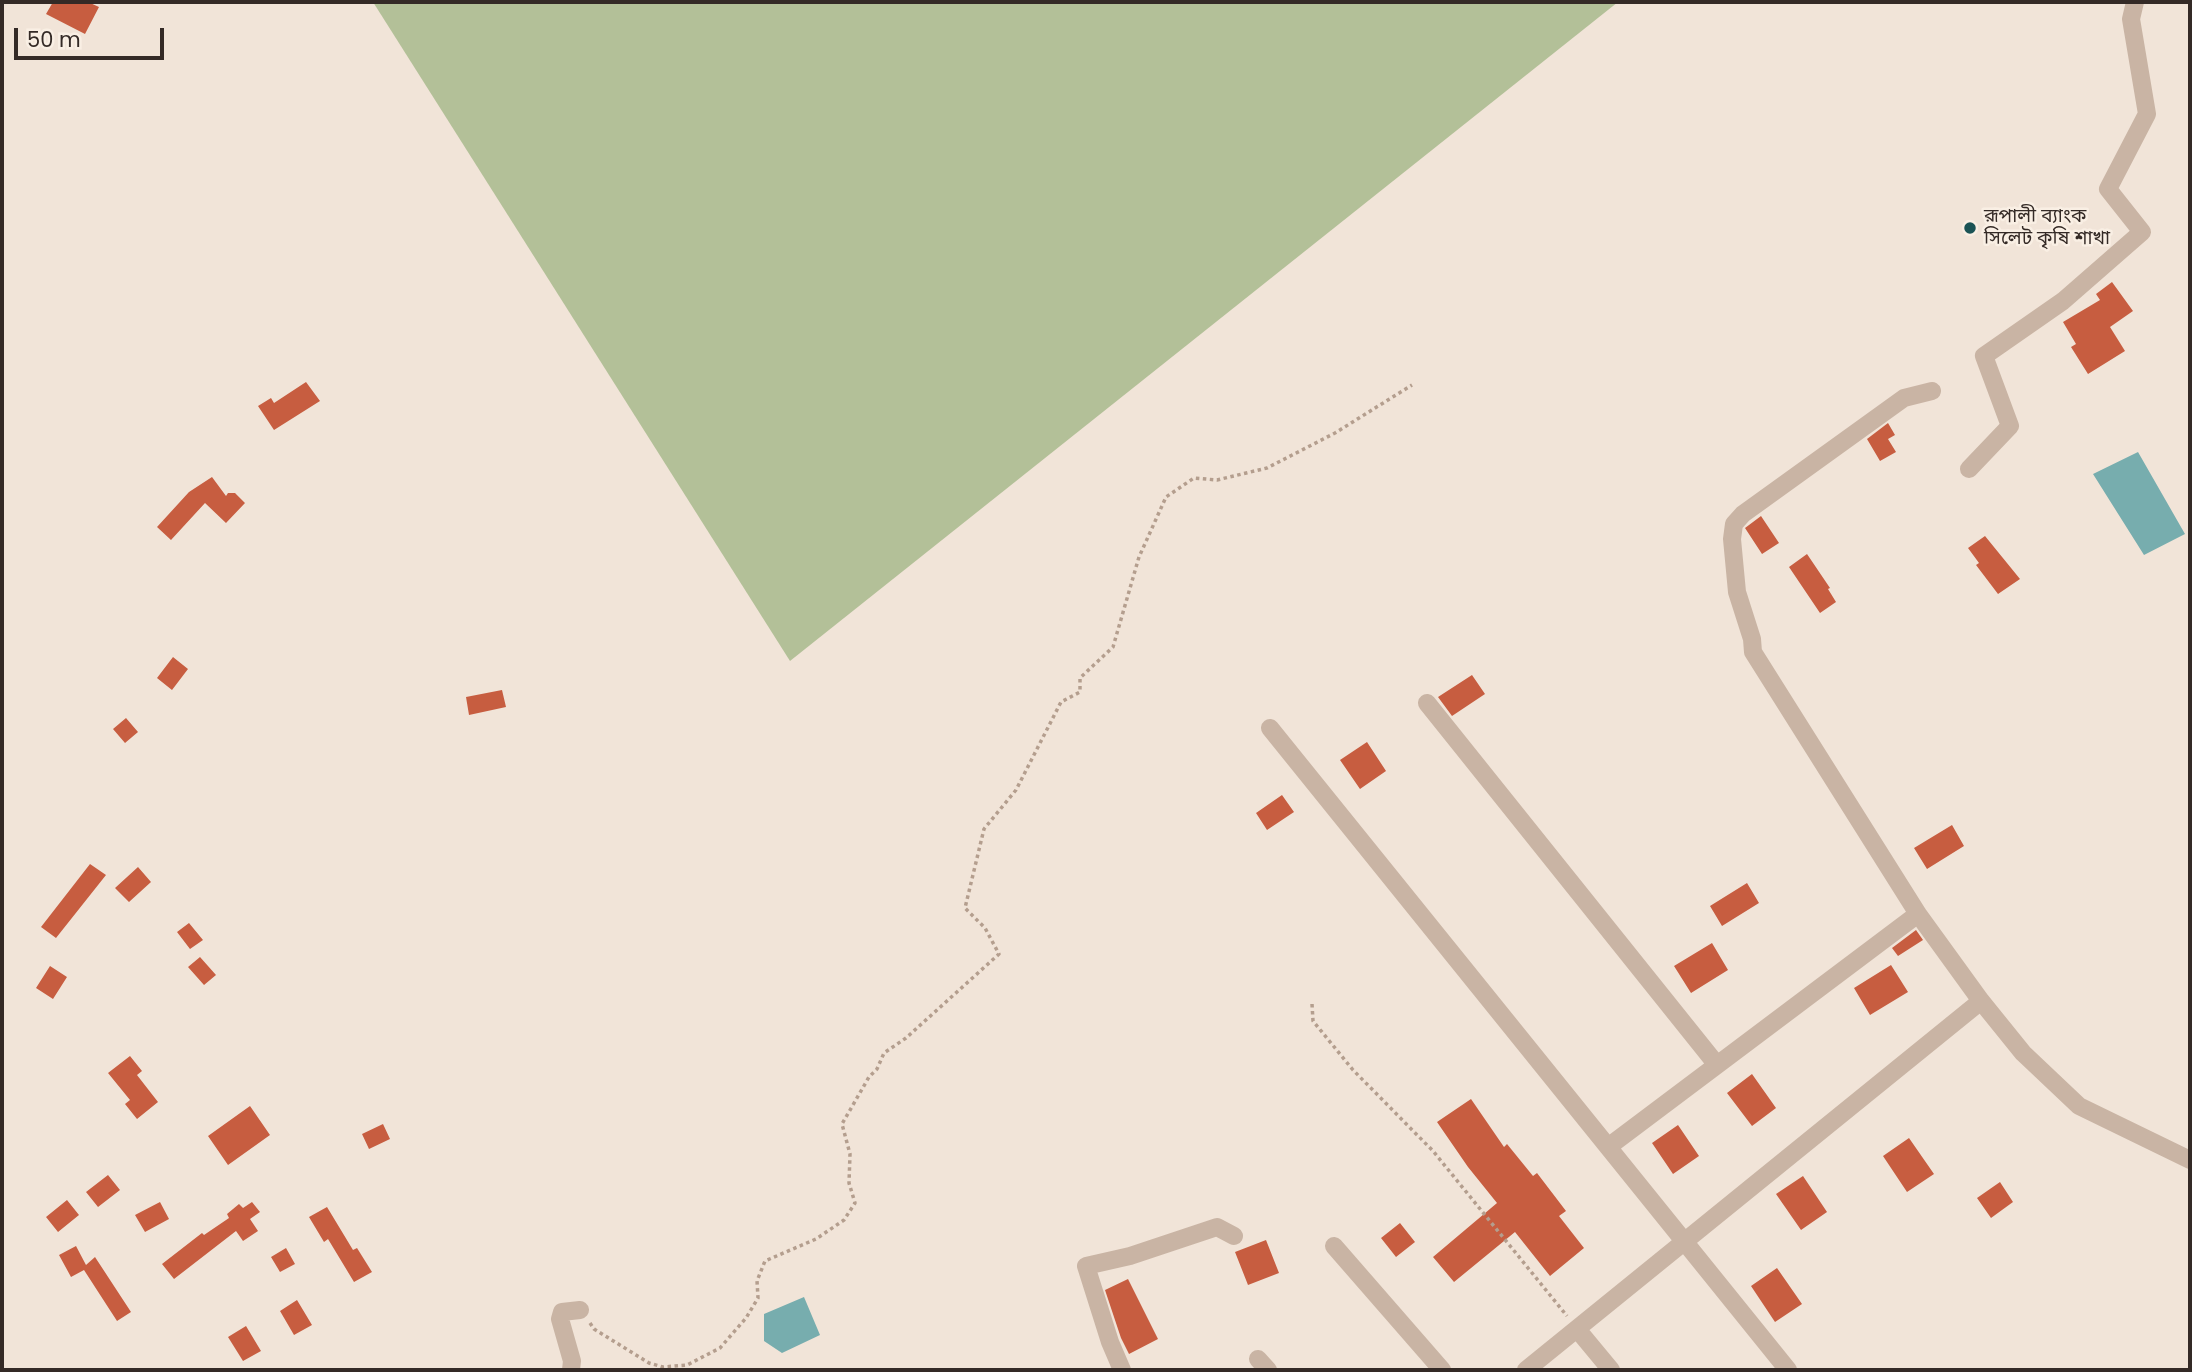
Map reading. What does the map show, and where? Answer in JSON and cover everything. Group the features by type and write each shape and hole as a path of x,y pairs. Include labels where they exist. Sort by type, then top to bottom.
{"street":[{"path":"1969,469 2010,426 1984,356 2063,301 2142,232 2108,190 2147,114 2131,19 2135,2"},
{"path":"1932,391 1904,398 1743,514 1734,524 1732,539 1737,592 1752,639 1753,652 1918,914 1981,1001 2023,1053 2080,1106 2190,1160"},
{"path":"1427,703 1717,1065"},
{"path":"1270,727 1788,1370"},
{"path":"1608,1147 1918,914"},
{"path":"1526,1370 1981,1001"},
{"path":"1122,1370 1110,1342 1086,1266 1130,1256 1217,1227 1234,1236"},
{"path":"1334,1246 1442,1370"},
{"path":"572,1370 560,1319 562,1312 580,1311"},
{"path":"1577,1329 1611,1370"}],"path":[{"path":"580,1311 594,1329 649,1363 663,1367 687,1365 720,1348 746,1318 758,1298 757,1281 765,1261 816,1239 844,1220 855,1203 849,1183 850,1154 842,1124 884,1053 906,1038 999,954 985,929 965,908 985,830 1016,790 1060,702 1080,692 1080,678 1113,647 1139,557 1166,497 1194,478 1217,480 1267,468 1335,433 1412,385"},
{"path":"1312,1004 1313,1021 1353,1070 1433,1151 1577,1329"}],"green space":[{"path":"373,2 1618,2 790,661"}],"water":[{"path":"2138,452 2185,534 2144,555 2093,474"},
{"path":"804,1297 820,1335 782,1353 764,1341 764,1314"}],"building":[{"path":"53,2 88,2 99,7 85,34 46,14"},
{"path":"2112,282 2133,311 2110,327 2125,351 2088,374 2071,347 2076,344 2063,322 2100,300 2096,294"},
{"path":"306,382 320,401 274,430 258,406 271,398 274,403"},
{"path":"1888,423 1895,435 1888,439 1896,452 1880,461 1867,439"},
{"path":"212,477 226,496 228,493 235,493 245,503 226,523 205,503 171,540 157,527 189,492"},
{"path":"1761,516 1779,543 1762,554 1745,528"},
{"path":"1985,536 2020,579 1998,594 1976,565 1979,563 1968,548"},
{"path":"1807,554 1830,588 1828,589 1836,602 1820,613 1789,567"},
{"path":"173,657 188,669 172,690 157,678"},
{"path":"1472,675 1485,694 1452,716 1438,697"},
{"path":"502,690 506,707 469,715 466,697"},
{"path":"126,718 138,732 125,743 113,729"},
{"path":"1367,742 1386,771 1360,789 1340,760"},
{"path":"1282,795 1294,812 1267,830 1256,813"},
{"path":"1952,825 1964,846 1927,869 1914,848"},
{"path":"90,864 106,875 56,938 41,927"},
{"path":"138,867 151,882 129,902 115,888"},
{"path":"1747,883 1759,903 1722,926 1710,906"},
{"path":"189,923 203,940 190,949 177,932"},
{"path":"1916,930 1923,940 1898,956 1892,948"},
{"path":"1712,943 1728,970 1691,993 1674,966"},
{"path":"200,957 216,975 204,985 188,967"},
{"path":"1891,965 1908,992 1870,1015 1854,988"},
{"path":"50,966 67,977 53,999 36,988"},
{"path":"130,1056 142,1071 137,1075 158,1102 137,1119 125,1104 130,1100 108,1073"},
{"path":"1752,1074 1776,1108 1752,1126 1727,1093"},
{"path":"1471,1099 1504,1147 1507,1144 1533,1176 1537,1173 1566,1211 1559,1216 1584,1248 1550,1276 1515,1232 1454,1282 1433,1257 1497,1203 1437,1122"},
{"path":"250,1106 270,1135 228,1165 208,1136"},
{"path":"383,1124 390,1139 369,1149 362,1134"},
{"path":"1678,1125 1699,1156 1673,1174 1652,1143"},
{"path":"1909,1138 1934,1174 1907,1192 1883,1156"},
{"path":"108,1175 120,1190 98,1207 86,1192"},
{"path":"1803,1176 1827,1212 1801,1230 1776,1194"},
{"path":"2000,1182 2013,1202 1991,1218 1977,1198"},
{"path":"67,1200 79,1215 58,1232 46,1217"},
{"path":"160,1202 169,1219 145,1232 135,1215"},
{"path":"252,1202 260,1212 250,1219 258,1231 243,1241 236,1231 174,1279 162,1264 202,1233 204,1235 229,1218 227,1214 239,1204 243,1208"},
{"path":"327,1207 353,1250 357,1248 372,1272 354,1282 328,1239 324,1242 309,1217"},
{"path":"1400,1223 1415,1242 1396,1257 1381,1238"},
{"path":"1266,1240 1279,1273 1248,1285 1235,1252"},
{"path":"76,1246 86,1265 95,1257 131,1312 117,1321 84,1270 71,1277 59,1255"},
{"path":"286,1248 295,1264 280,1272 271,1257"},
{"path":"1777,1268 1802,1304 1775,1322 1751,1286"},
{"path":"1128,1279 1158,1339 1129,1354 1105,1290"},
{"path":"297,1300 312,1325 294,1335 280,1311"},
{"path":"246,1326 261,1351 243,1361 228,1337"}],"place":[{"name":"রূপালী ব্যাংক সিলেট কৃষি শাখা","path":"1970,228"}]}
